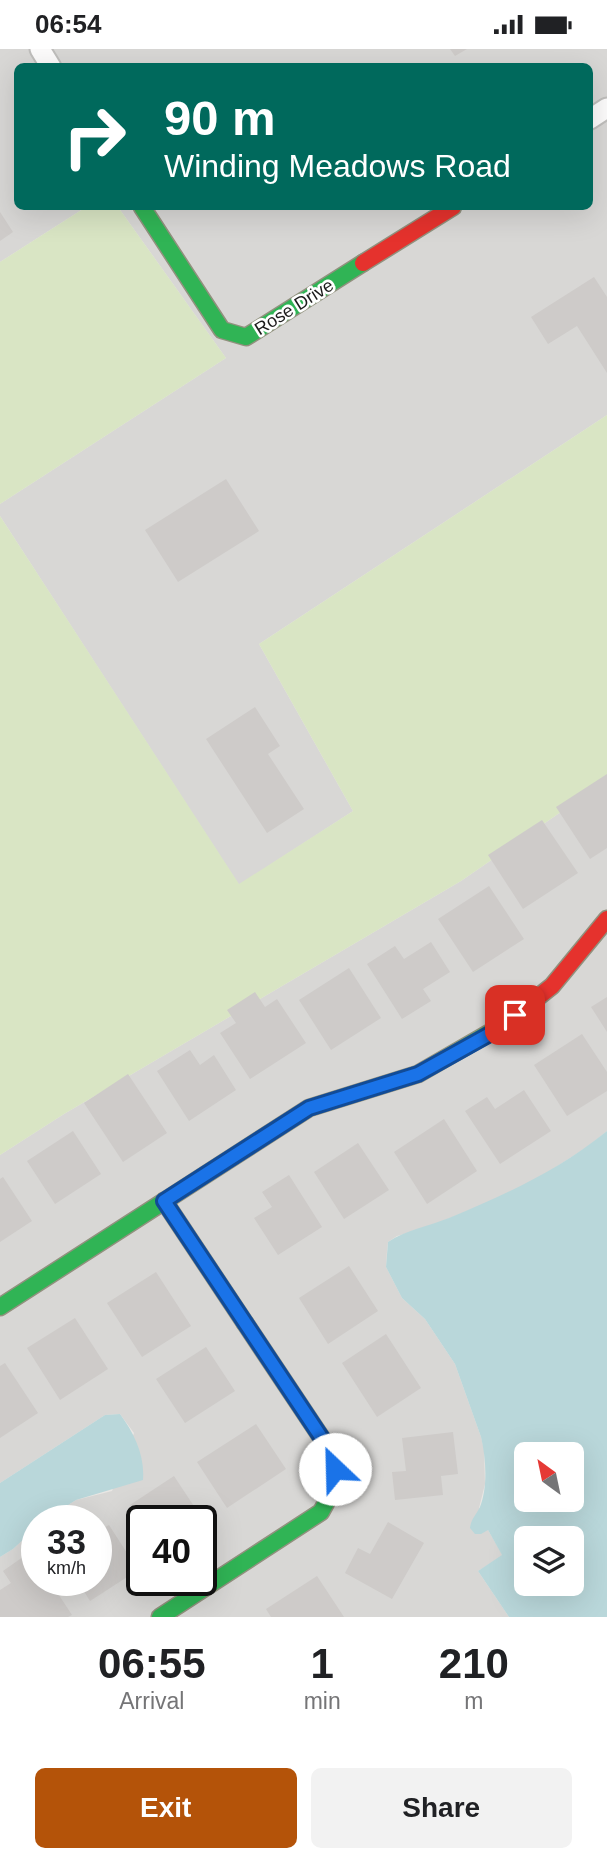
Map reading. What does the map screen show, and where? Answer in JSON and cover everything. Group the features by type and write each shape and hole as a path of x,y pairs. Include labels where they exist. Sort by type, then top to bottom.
{"street":[{"name":"Rose Drive","path":"144,210 222,330 246,337 448,210"},
{"path":"0,1307 309,1108 418,1074 497,1030 552,986 607,919"},
{"path":"160,1617 321,1512 337,1483 333,1455 164,1201"}],"shaded area":[{"path":"0,49 607,49 607,415 259,644 353,811 239,885 0,516 0,504 226,358 120,210 593,210 593,63 14,63 14,210 81,210 0,262"},
{"path":"607,778 607,1131 539,1178 502,1197 428,1227 397,1236 388,1242 386,1267 402,1298 425,1319 455,1364 481,1437 485,1484 479,1508 503,1556 478,1571 509,1617 0,1617 0,1557 21,1542 21,1596 112,1596 112,1505 68,1505 76,1500 112,1491 134,1433 120,1414 105,1415 0,1483 0,1155 64,1114 461,881"}],"green space":[{"path":"81,210 120,210 226,358 0,504 0,262"},
{"path":"607,415 607,778 461,881 64,1114 0,1155 0,516 239,884 353,811 259,644"}],"water":[{"path":"607,1131 607,1617 509,1617 478,1571 502,1555 488,1530 475,1534 470,1528 484,1491 485,1463 481,1437 455,1364 425,1319 402,1298 386,1267 388,1242 511,1190 570,1158"},
{"path":"120,1414 130,1429 138,1445 143,1480 76,1500 68,1505 21,1505 21,1542 0,1557 0,1483 105,1415"}],"building":[{"path":"450,49 467,49 455,56"},
{"path":"0,212 13,232 0,241"},
{"path":"594,277 607,297 607,373 577,326 548,344 531,317"},
{"path":"226,479 259,531 178,582 145,530"},
{"path":"255,707 280,746 268,754 304,809 267,833 206,739"},
{"path":"607,774 607,848 590,859 556,807"},
{"path":"542,820 578,873 523,909 488,855"},
{"path":"489,886 524,939 473,972 438,919"},
{"path":"431,942 450,972 423,989 431,1001 402,1019 367,964 395,946 404,959"},
{"path":"349,968 381,1018 331,1050 299,1000"},
{"path":"255,992 265,1007 277,999 306,1043 250,1079 220,1033 236,1023 227,1010"},
{"path":"607,997 607,1032 591,1007"},
{"path":"582,1034 607,1072 607,1091 567,1116 534,1065"},
{"path":"190,1050 200,1065 214,1055 236,1090 189,1121 157,1071"},
{"path":"128,1074 167,1133 123,1162 84,1103"},
{"path":"524,1090 551,1131 500,1164 465,1111 487,1097 495,1109"},
{"path":"444,1119 477,1171 427,1204 394,1152"},
{"path":"73,1131 101,1174 55,1204 27,1161"},
{"path":"358,1143 389,1190 344,1219 314,1172"},
{"path":"289,1175 322,1227 278,1255 254,1218 272,1207 262,1192"},
{"path":"3,1177 32,1221 0,1242 0,1179"},
{"path":"349,1266 378,1311 328,1344 299,1298"},
{"path":"156,1272 191,1326 142,1357 107,1303"},
{"path":"75,1318 108,1369 60,1400 27,1348"},
{"path":"386,1334 421,1388 377,1417 342,1363"},
{"path":"206,1347 235,1391 185,1423 156,1379"},
{"path":"5,1363 38,1413 0,1438 0,1366"},
{"path":"256,1424 286,1469 227,1508 197,1462"},
{"path":"453,1432 458,1474 441,1476 443,1495 395,1500 392,1472 406,1471 402,1438"},
{"path":"174,1476 193,1505 130,1505"},
{"path":"388,1522 424,1543 392,1599 345,1573 358,1548 370,1554"},
{"path":"112,1530 126,1551 126,1578 112,1587"},
{"path":"21,1558 21,1596 60,1596 72,1615 0,1617 0,1590 11,1583 3,1571"},
{"path":"317,1576 344,1617 271,1617 266,1609"}],"traffic: fast":[{"path":"144,210 222,330 246,337 363,263"},
{"path":"0,1307 309,1108 418,1074 503,1025"},
{"path":"160,1617 321,1512 337,1483 333,1455 245,1323"}],"traffic: jam":[{"path":"363,263 448,210"},
{"path":"503,1025 552,986 607,919"},
{"path":"164,1201 245,1323"}],"route":[{"path":"335,1469 333,1455 164,1201 309,1108 418,1074 497,1030 515,1015"}]}
